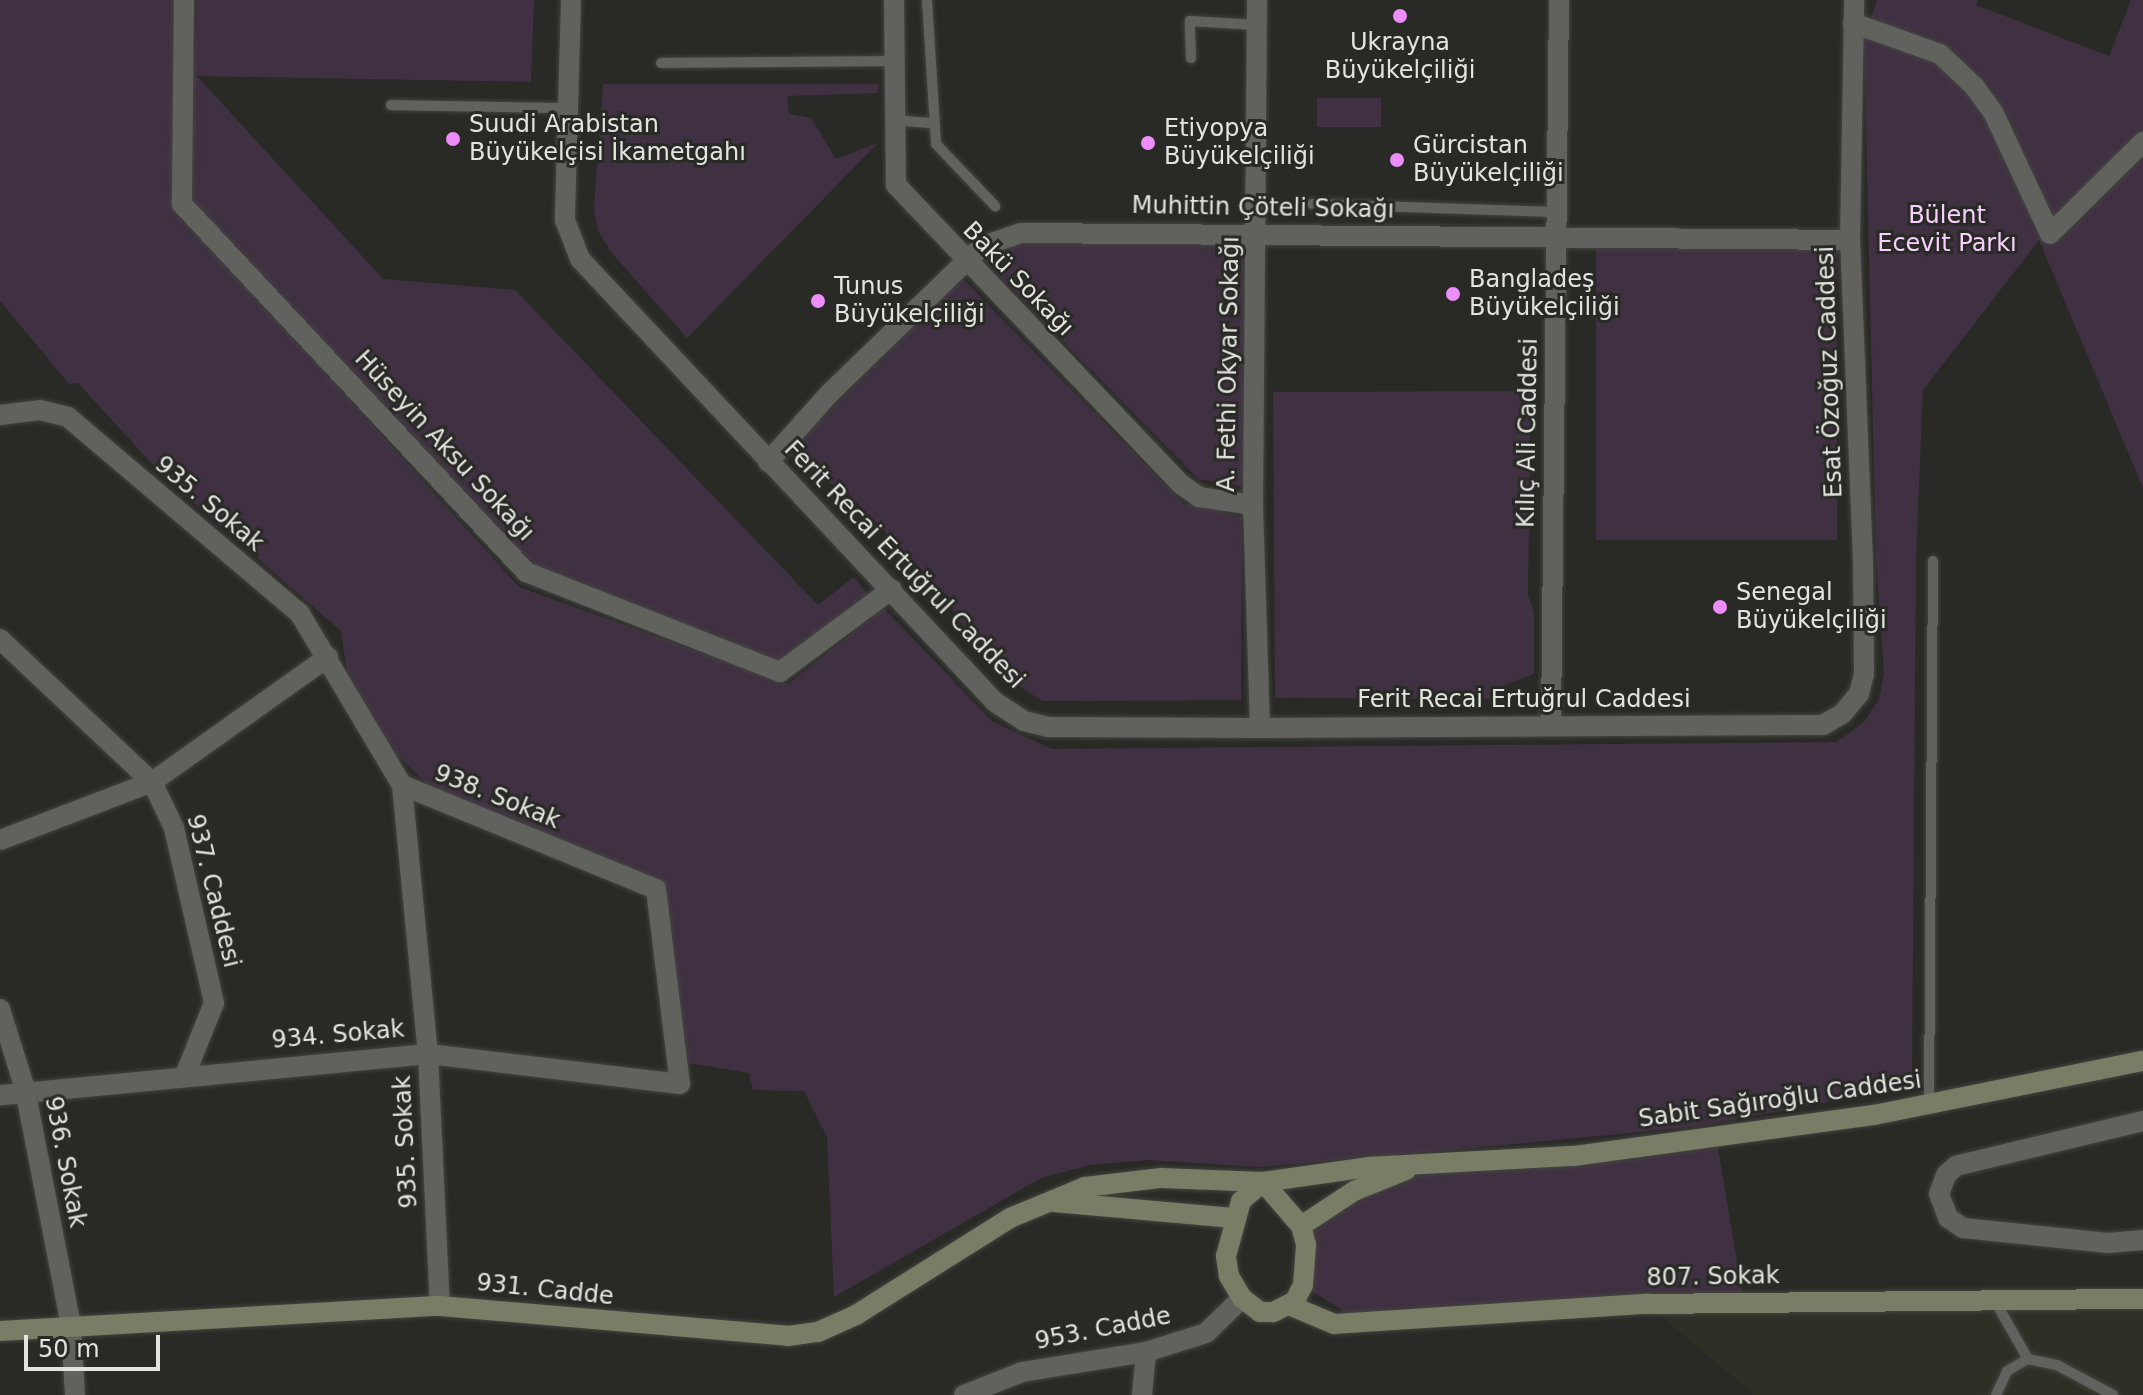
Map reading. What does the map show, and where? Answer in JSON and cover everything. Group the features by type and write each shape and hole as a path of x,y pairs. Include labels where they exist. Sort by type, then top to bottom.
{"main road":[{"name":"Sabit Sağıroğlu Caddesi","path":"1263,1182 1421,1163 1574,1156 1929,1105 2143,1061"},
{"name":"Sabit Sağıroğlu Caddesi","path":"1301,1226 1354,1191 1421,1163"},
{"name":"931. Cadde","path":"0,1331 440,1306 725,1334 818,1332 881,1300 1010,1218 1085,1187 1161,1178 1263,1182"},
{"path":"1263,1182 1301,1226 1306,1245 1303,1285 1289,1305 1260,1312 1242,1298 1226,1256 1233,1218 1241,1201 1263,1182"},
{"name":"931. Cadde","path":"1050,1202 1233,1218"},
{"name":"807. Sokak","path":"1289,1305 1334,1324 1647,1304 2143,1299"}],"street":[{"name":"Hüseyin Aksu Sokağı","path":"184,0 182,204 526,572 780,672 892,589"},
{"name":"Ferit Recai Ertuğrul Caddesi","path":"571,0 565,220 580,259 995,702 1024,721 1048,727 1823,725"},
{"name":"Bakü Sokağı","path":"894,0 896,185 965,262 1182,485 1199,497 1253,505"},
{"name":"A. Fethi Okyar Sokağı","path":"1257,0 1253,505 1260,728"},
{"name":"Kılıç Ali Caddesi","path":"1551,724 1559,0"},
{"name":"Esat Özoğuz Caddesi","path":"1823,725 1842,714 1859,694 1864,674 1850,240 1854,0"},
{"path":"1853,23 1940,54 1974,86 1994,114 2050,234 2143,142"},
{"name":"Muhittin Çöteli Sokağı","path":"768,462 830,393 965,262 983,246 1021,233 1850,240"},
{"name":"935. Sokak","path":"0,415 40,410 68,417 300,614 328,657"},
{"name":"937. Caddesi","path":"0,639 152,782 174,828 214,1003 185,1075"},
{"path":"0,840 152,782 328,657"},
{"name":"938. Sokak","path":"328,657 402,785 656,889 680,1084"},
{"name":"935. Sokak","path":"402,785 428,1054 440,1306"},
{"name":"936. Sokak","path":"0,1009 25,1089 71,1326 75,1395"},
{"name":"934. Sokak","path":"0,1095 25,1089 428,1054 680,1084"},
{"path":"2143,1121 1956,1166 1946,1175 1939,1194 1948,1218 1963,1228 2108,1243 2143,1240"},
{"name":"953. Cadde","path":"964,1395 1022,1372 1146,1352 1206,1333 1242,1298"},
{"path":"1142,1395 1146,1352"}],"lane":[{"path":"927,0 932,123 936,144 995,206"},
{"path":"1191,58 1190,21 1257,25"},
{"path":"661,63 893,61"},
{"path":"391,105 568,108"},
{"path":"893,120 932,123"},
{"path":"1312,204 1557,212"},
{"path":"1929,1105 1933,561"},
{"path":"1995,1301 2028,1359"},
{"path":"1996,1395 2007,1371 2028,1359 2057,1365 2113,1395"}],"shaded area":[{"path":"2143,1299 2143,1395 1754,1395 1647,1304"}],"green space":[{"name":"Bülent Ecevit Parkı","path":"0,0 175,0 174,206 519,587 788,684 884,608 992,721 1052,749 1837,742 1864,722 1879,699 1884,674 1876,559 1864,40 1877,0 1978,0 1976,5 2109,56 2131,0 2143,0 2143,488 2039,240 1923,390 1916,558 1912,1075 1903,1088 1700,1126 1558,1140 1258,1167 1148,1160 1090,1165 1041,1178 834,1297 827,1137 804,1091 753,1090 749,1073 688,1063 666,885 518,828 429,786 396,754 347,672 341,631 164,477 78,383 69,384 0,301"},
{"path":"197,0 534,0 531,82 197,76 383,279 515,290 818,605 854,577 871,598 778,664 536,567 188,200"},
{"path":"603,84 879,84 878,93 787,96 789,114 811,118 836,159 878,143 687,338 611,252 598,231 594,208"},
{"path":"1317,98 1381,98 1381,127 1317,127"},
{"path":"1009,243 1246,243 1245,487 1198,479 984,260"},
{"path":"1596,249 1837,249 1837,540 1596,540"},
{"path":"962,278 1183,503 1242,517 1241,700 1043,701 1023,689 957,619 947,596 843,488 824,481 792,448"},
{"path":"1531,391 1528,595 1534,612 1534,674 1507,684 1502,699 1275,698 1273,392"},
{"path":"1716,1137 1744,1302 1351,1316 1303,1285 1301,1226 1421,1163"}],"place":[{"name":"Ukrayna Büyükelçiliği","path":"1400,16"},
{"name":"Suudi Arabistan Büyükelçisi İkametgahı","path":"453,139"},
{"name":"Etiyopya Büyükelçiliği","path":"1148,143"},
{"name":"Gürcistan Büyükelçiliği","path":"1397,160"},
{"name":"Bangladeş Büyükelçiliği","path":"1453,294"},
{"name":"Tunus Büyükelçiliği","path":"818,301"},
{"name":"Senegal Büyükelçiliği","path":"1720,607"}]}
